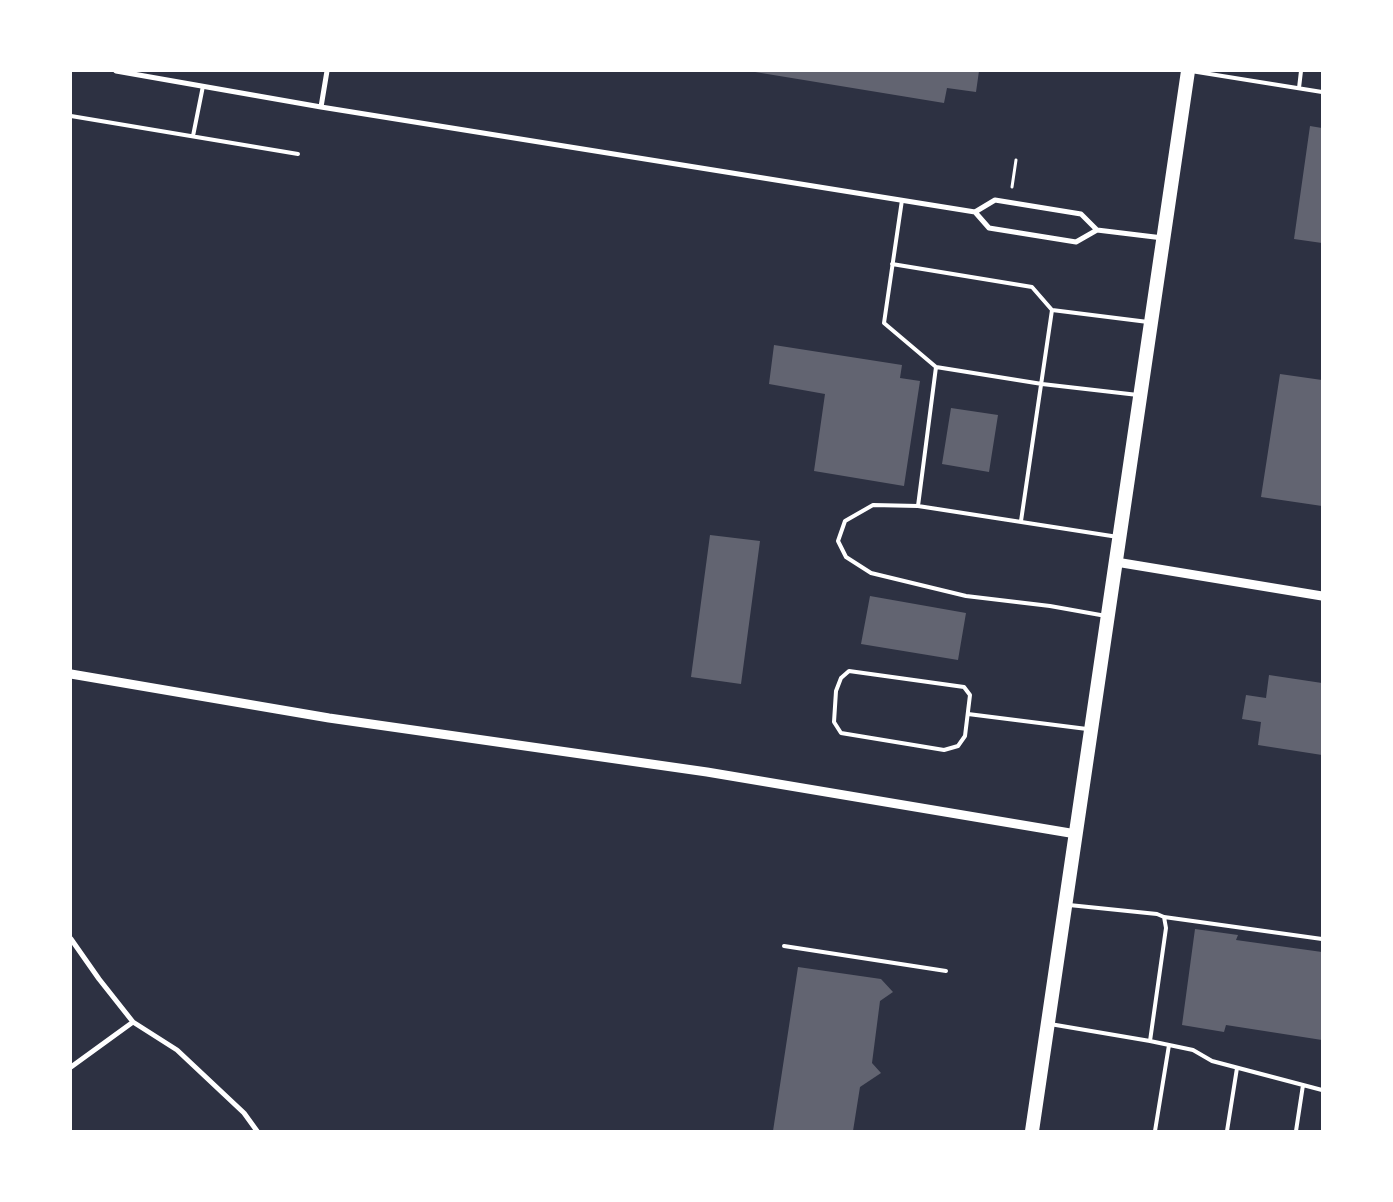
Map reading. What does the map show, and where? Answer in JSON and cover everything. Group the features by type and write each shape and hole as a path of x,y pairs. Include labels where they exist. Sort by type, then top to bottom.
{"highway":[{"path":"1032,1131 1140,396 1190,71"}],"street":[{"path":"116,71 321,107 975,212 989,228 1076,242 1097,230 1164,238"},
{"path":"321,107 327,71"},
{"path":"975,212 995,200 1081,214 1097,230"},
{"path":"1116,562 1322,596"},
{"path":"71,674 329,718 707,772 1076,834"},
{"path":"71,939 99,979 133,1022 177,1050 244,1113 256,1131"},
{"path":"71,1067 133,1022"}],"lane":[{"path":"1190,71 1322,92"},
{"path":"1299,88 1301,71"},
{"path":"193,136 203,86"},
{"path":"71,116 298,154"},
{"path":"902,200 884,323 936,367 1042,384 1140,396"},
{"path":"892,264 1032,287 1052,310 1151,323"},
{"path":"1021,521 1052,310"},
{"path":"918,506 936,367"},
{"path":"1108,616 1050,606 966,596 871,573 846,557 838,541 845,521 873,505 918,506 1120,537"},
{"path":"849,671 964,687 970,695 968,714 965,736 958,746 944,750 840,733 834,722 836,692 841,678 849,671"},
{"path":"968,714 1091,730"},
{"path":"1066,905 1157,914 1164,917 1322,939"},
{"path":"1150,1041 1166,928 1164,917"},
{"path":"784,946 946,971"},
{"path":"1048,1024 1193,1050 1212,1061 1322,1090"},
{"path":"1156,1131 1169,1045"},
{"path":"1227,1131 1237,1068"},
{"path":"1296,1131 1303,1085"}],"path":[{"path":"1011,192 1016,160"}],"building":[{"path":"749,71 979,71 976,92 947,88 944,103"},
{"path":"1310,126 1322,128 1322,243 1294,239"},
{"path":"774,345 902,365 900,378 920,381 904,486 814,471 825,394 769,384"},
{"path":"1280,374 1322,380 1322,506 1261,497"},
{"path":"951,408 998,415 989,472 942,464"},
{"path":"710,535 760,541 741,684 691,677"},
{"path":"870,596 966,613 958,660 861,644"},
{"path":"1269,675 1322,683 1322,755 1258,745 1261,722 1242,719 1246,695 1266,698"},
{"path":"1195,929 1238,935 1236,940 1322,952 1322,1040 1226,1025 1224,1032 1182,1025"},
{"path":"798,967 881,979 893,992 880,1001 872,1063 881,1073 860,1087 853,1131 773,1131"}]}
